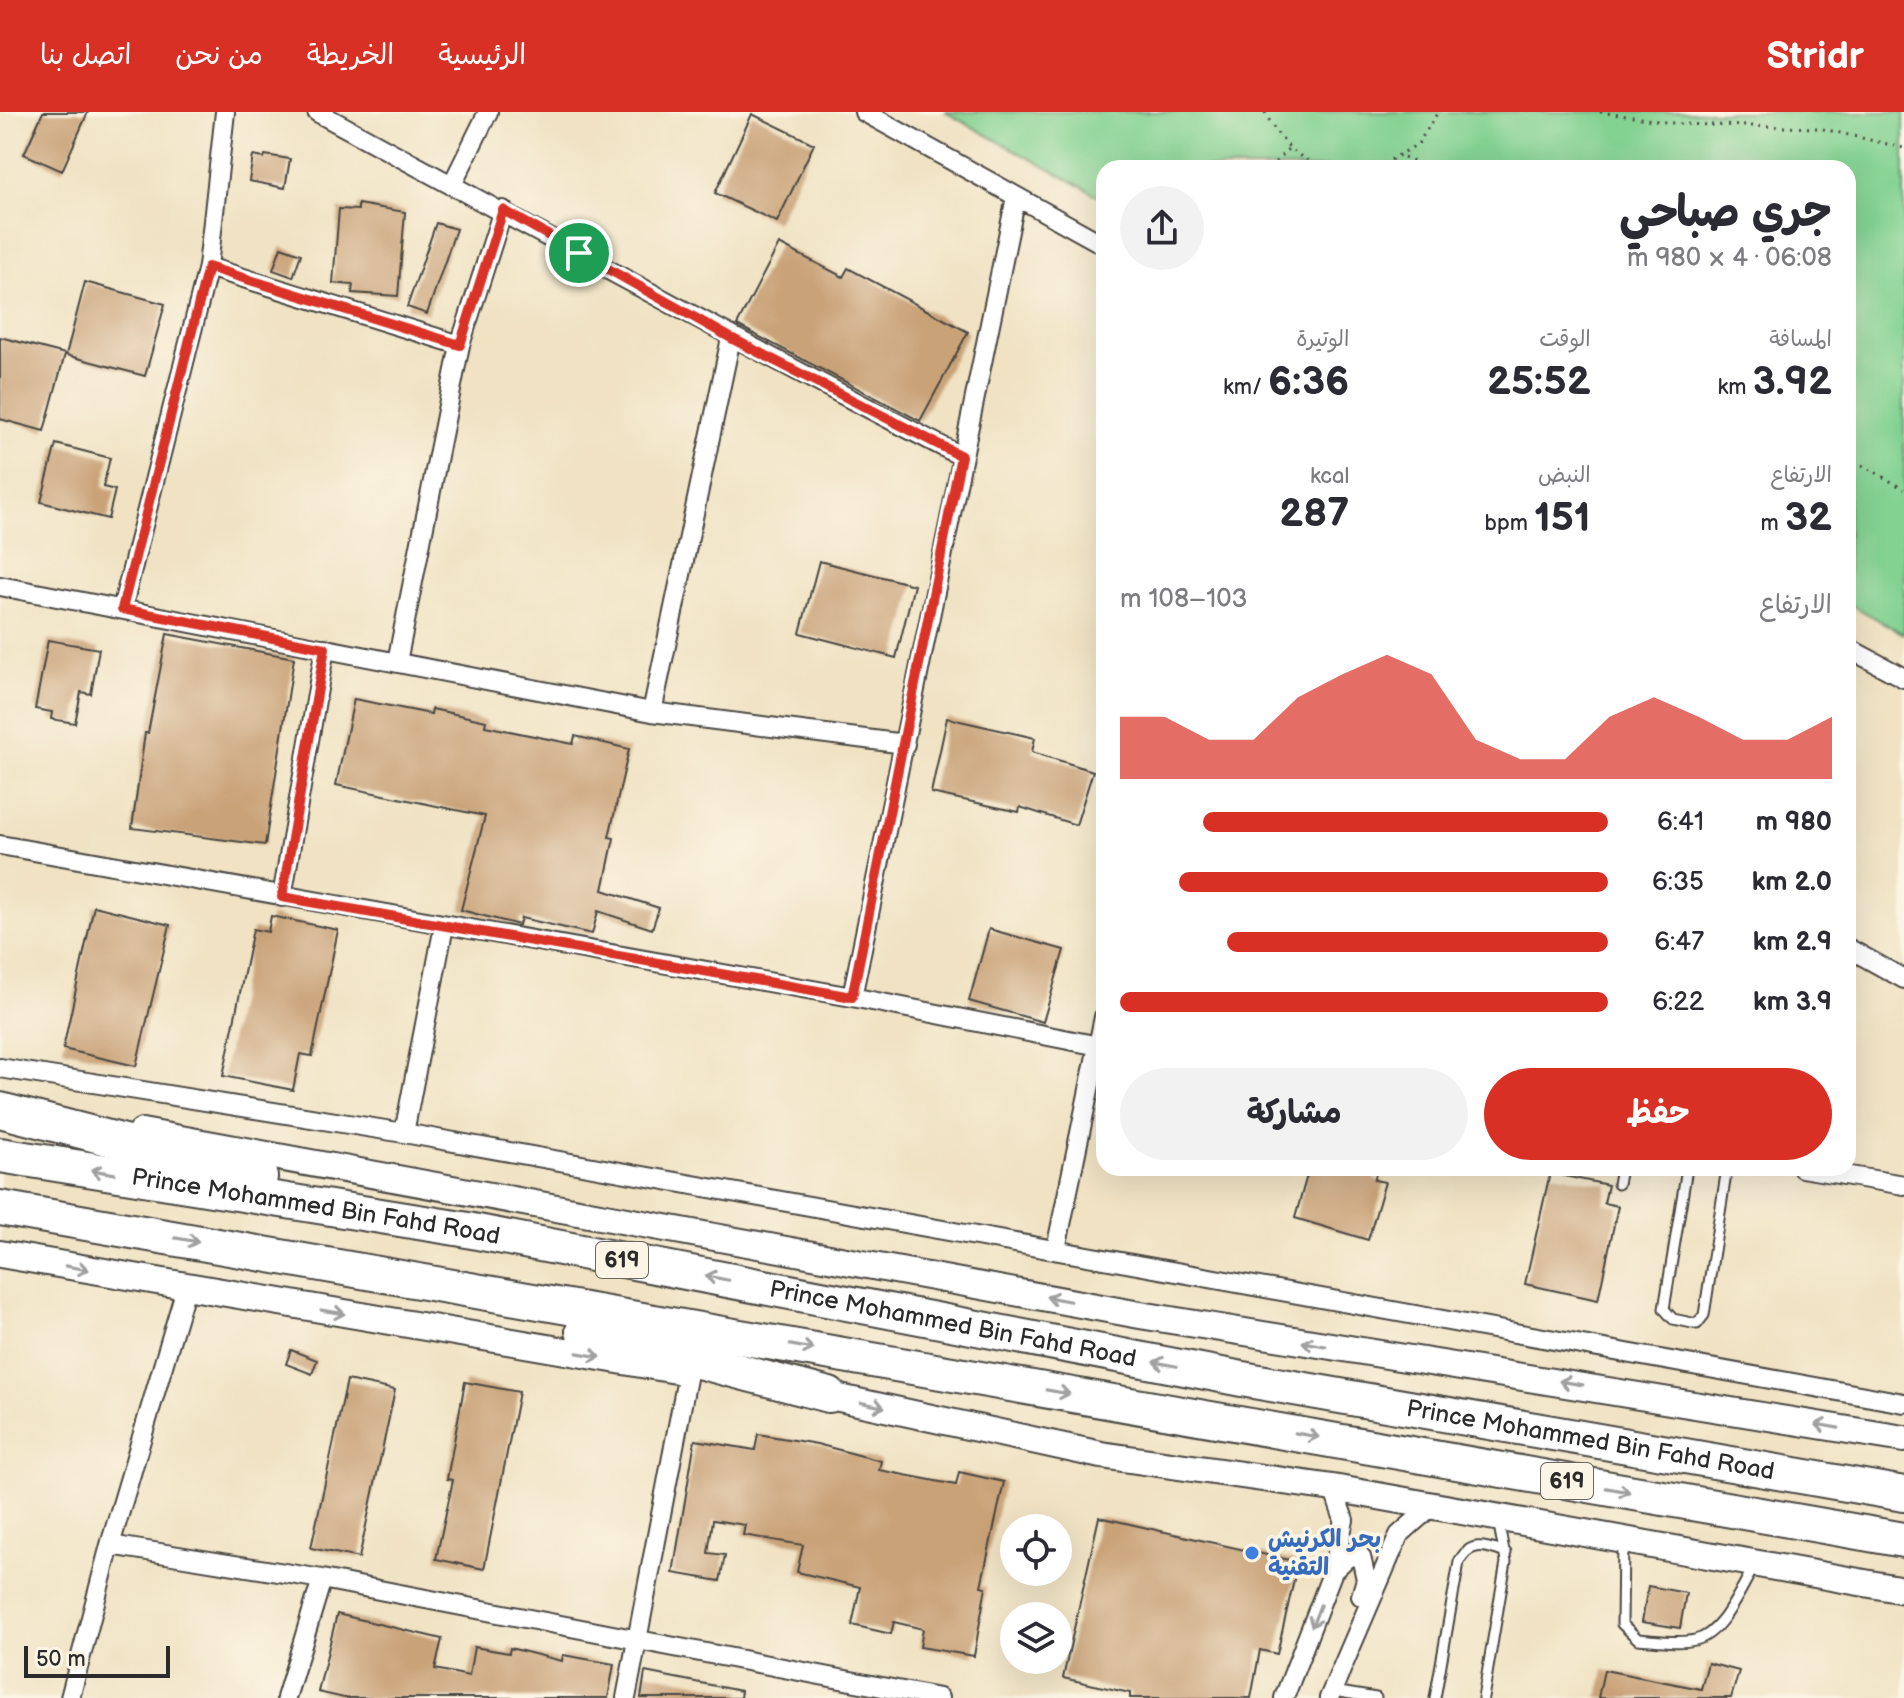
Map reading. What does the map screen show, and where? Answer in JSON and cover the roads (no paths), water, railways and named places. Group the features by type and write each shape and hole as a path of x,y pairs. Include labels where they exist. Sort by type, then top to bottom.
{"highway":[{"path":"0,1109 462,1229"},
{"name":"Prince Mohammed Bin Fahd Road","path":"0,1155 462,1229 1242,1379 1904,1494"},
{"name":"Prince Mohammed Bin Fahd Road","path":"0,1208 1904,1540"},
{"path":"224,1246 651,1346 829,1395"}],"main road":[{"path":"0,1109 1140,1315 1904,1439"},
{"path":"0,1254 829,1395 1101,1455 1333,1488 1904,1590"}],"street":[{"path":"122,609 208,267 225,112"},
{"path":"317,112 503,210 731,338 961,456"},
{"path":"452,185 488,112"},
{"path":"864,112 1096,241"},
{"path":"852,997 1016,197"},
{"path":"397,662 460,345 503,210"},
{"path":"208,267 460,345"},
{"path":"652,712 731,338"},
{"path":"0,586 652,712 905,744"},
{"path":"282,897 325,648"},
{"path":"1856,652 1904,678"},
{"path":"0,845 852,997 1096,1046"},
{"path":"404,1133 444,926"},
{"path":"1856,952 1904,979"},
{"path":"0,1068 404,1133 1904,1403"},
{"path":"1056,1249 1096,1069"},
{"path":"1850,1176 1904,1185"},
{"path":"70,1698 110,1545 186,1288"},
{"path":"626,1698 635,1638 688,1373"},
{"path":"1284,1698 1333,1571 1344,1520 1333,1488"},
{"path":"1331,1694 1399,1535 1433,1505"},
{"path":"110,1545 322,1579 939,1698"},
{"path":"1331,1694 1366,1579 1361,1557 1349,1556 1333,1571"},
{"path":"286,1698 322,1579"}],"lane":[{"path":"1618,1184 1620,1176"},
{"path":"1686,1176 1664,1309 1673,1319 1697,1324 1704,1315 1726,1176"},
{"path":"1483,1698 1506,1553 1497,1516"},
{"path":"1623,1539 1622,1624 1628,1634 1638,1639 1694,1641 1705,1636 1717,1625 1757,1562"},
{"path":"1435,1698 1459,1562 1465,1550 1486,1546 1506,1553"},
{"path":"1331,1694 1376,1698"}],"place":[{"name":"بحر الكرنيش التقنية","path":"1252,1553"}]}
